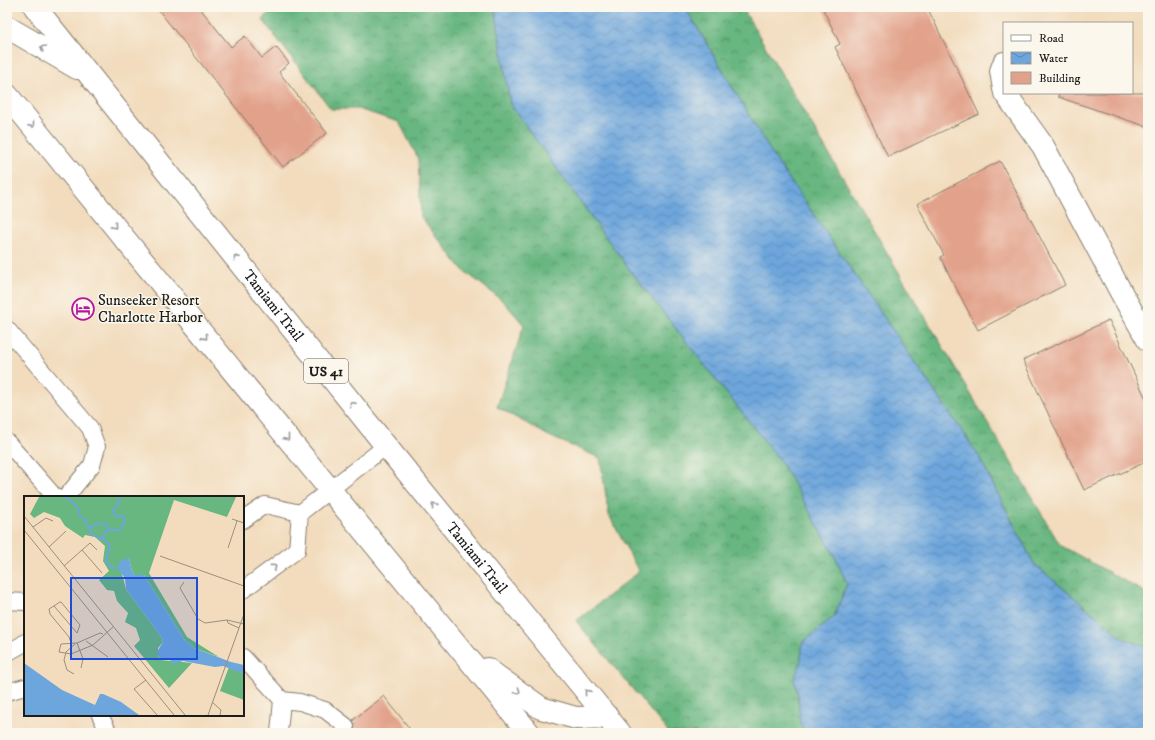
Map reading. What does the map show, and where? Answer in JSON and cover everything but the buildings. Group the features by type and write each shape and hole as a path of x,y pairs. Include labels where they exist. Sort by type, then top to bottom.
{"main road":[{"name":"Tamiami Trail","path":"35,7 386,446 614,725"},
{"path":"7,27 89,74"},
{"path":"1003,66 1001,71 1003,83"},
{"path":"1006,94 1043,146 1148,340"},
{"path":"7,95 529,733"},
{"path":"463,652 541,708 576,718 614,725"}],"lane":[{"path":"7,329 90,428 97,447 92,465 67,496"},
{"path":"244,589 297,550 300,513 386,446"},
{"path":"10,452 54,496"},
{"path":"244,519 265,505 300,513"},
{"path":"7,601 24,602"},
{"path":"7,653 24,643"},
{"path":"244,658 282,700 300,702 325,710 346,726"},
{"path":"7,692 24,687"},
{"path":"280,733 282,700"},
{"path":"100,716 109,733"}],"green space":[{"path":"276,7 495,7 510,104 629,269 781,462 834,554 847,584 834,617 803,642 800,665 794,679 798,696 800,723 805,733 669,733 576,621 639,572 609,515 600,458 549,436 497,407 524,325 503,301 462,269 421,217 418,158 399,122 358,109 331,109 262,19"},
{"path":"685,7 742,7 1060,545 1148,594 1148,647 1124,639 1034,564 977,453 774,157"}],"water":[{"path":"495,7 685,7 774,157 977,453 1034,564 1124,639 1148,647 1148,733 805,733 800,723 798,696 794,679 800,665 803,642 834,617 847,584 834,554 781,462 629,269 510,104"}],"place":[{"name":"Sunseeker Resort Charlotte Harbor","path":"83,309"}]}
